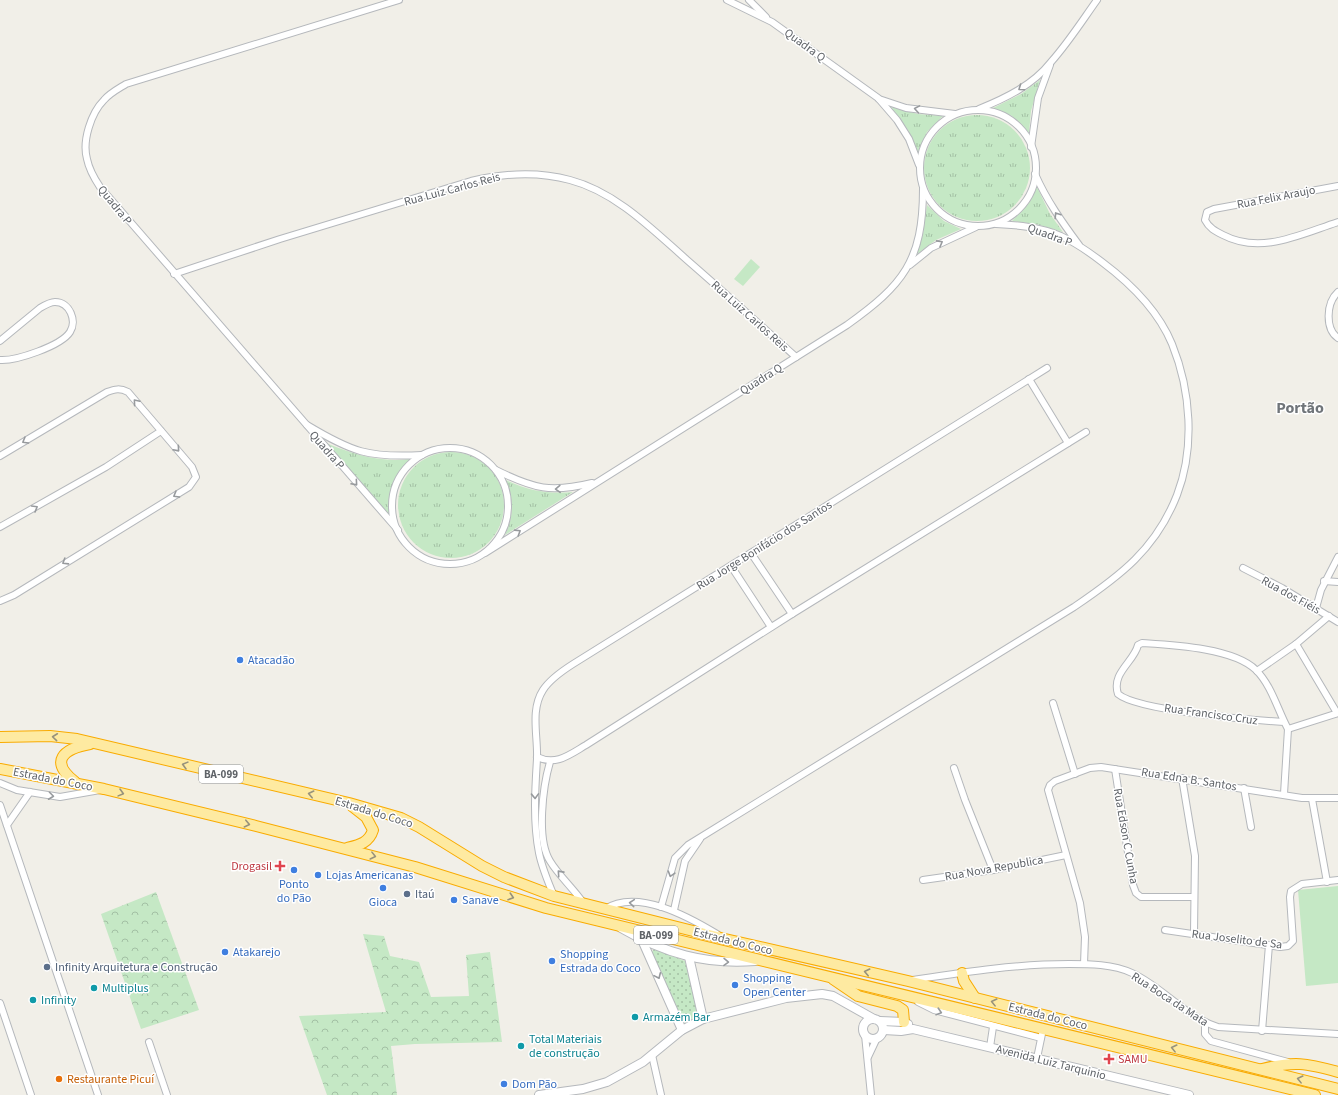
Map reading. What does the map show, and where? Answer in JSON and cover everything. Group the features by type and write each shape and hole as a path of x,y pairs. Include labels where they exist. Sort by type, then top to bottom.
{"highway":[{"name":"Estrada do Coco","path":"0,737 50,736 94,743 349,803 401,818 420,827 504,878 554,896 725,939 908,981 1338,1089"},
{"path":"76,783 64,772 61,764 62,757 67,751 73,748 94,743"},
{"name":"Estrada do Coco","path":"0,769 104,789 344,848 415,867 546,908 904,994 1043,1033 1308,1094"},
{"path":"344,848 366,841 371,836 373,830 366,817 349,803"},
{"path":"962,973 964,981 975,998"},
{"path":"828,976 858,996 897,1006 903,1010 904,1022"},
{"path":"1260,1069 1291,1063 1302,1063 1338,1072"}],"street":[{"name":"Quadra P","path":"398,530 124,217 100,187 91,172 86,157 86,141 94,114 102,101 113,91 126,84 399,0"},
{"name":"Quadra Q","path":"727,0 772,22 878,98 897,120 909,139 919,165"},
{"path":"749,0 772,22"},
{"path":"977,227 960,224 944,216 932,204 923,189 919,165 922,149 930,134 941,122 956,114 978,110 1013,94 1051,63 1097,0"},
{"path":"1032,147 1038,98 1051,63"},
{"name":"Quadra Q","path":"878,98 906,108 956,114"},
{"path":"909,266 931,248 977,227 996,224 1008,218 1018,210 1033,188 1036,165 1032,147 1025,135 1016,124 1004,117 992,112 978,110"},
{"name":"Rua Luiz Carlos Reis","path":"174,274 280,239 471,181 494,176 520,173 546,176 571,180 614,200 664,240 796,358"},
{"path":"661,907 675,858 681,851 1081,603 1127,569 1144,550 1158,531 1176,496 1184,470 1188,447 1188,412 1182,376 1172,343 1145,301 1121,276 1080,246 1059,219 1035,174"},
{"name":"Rua Felix Araujo","path":"1338,186 1214,209 1205,216 1206,224 1212,229 1232,240 1246,244 1272,242 1338,222"},
{"name":"Quadra Q","path":"596,482 796,358 847,325 881,300 896,284 909,266 920,233 923,189"},
{"name":"Quadra P","path":"996,224 1024,225 1043,230 1080,246"},
{"path":"1338,292 1330,304 1329,321 1331,330 1338,338"},
{"path":"0,341 40,308 48,304 55,302 62,303 70,311 73,318 73,327 69,334 52,346 15,359 0,360"},
{"name":"Rua Jorge Bonifácio dos Santos","path":"541,845 536,811 535,781 537,757 535,722 537,702 543,689 554,677 1047,368"},
{"path":"1029,379 1068,443"},
{"path":"0,456 107,392 116,389 128,392 196,473 194,482 189,487 14,595 0,601"},
{"path":"302,422 334,441 368,454 390,457 422,454 437,449 454,448 464,450 484,458 496,470 504,483 508,498 508,514 504,529 496,542 485,553"},
{"path":"0,528 106,467 161,431"},
{"path":"537,757 550,762 586,745 771,627 1086,432"},
{"path":"422,454 408,465 398,480 393,496 393,514 398,530 407,545 421,556 436,562 453,564 464,562 485,553 596,482"},
{"path":"496,470 518,482 534,487 552,489 571,488 596,482"},
{"path":"751,553 792,614"},
{"path":"1316,608 1324,581 1338,557"},
{"path":"731,566 771,627"},
{"name":"Rua dos Fiéis","path":"1243,568 1316,608 1338,622"},
{"path":"1324,581 1338,582"},
{"path":"1284,794 1288,729 1276,703 1257,671 1296,644 1329,616"},
{"name":"Rua Francisco Cruz","path":"1257,671 1242,661 1220,653 1148,643 1138,645 1136,654 1122,669 1118,684 1118,694 1138,703 1228,717 1284,722"},
{"path":"1288,729 1337,713 1296,644"},
{"path":"1053,703 1075,774"},
{"path":"550,762 544,784 541,845 544,869 554,896"},
{"name":"Rua Edna B. Santos","path":"1066,855 1048,790 1050,785 1055,781 1101,767 1182,778 1312,799 1338,798"},
{"path":"954,768 993,870"},
{"name":"Rua Edson C Cunha","path":"1115,769 1136,893 1141,897 1194,897"},
{"path":"1182,778 1195,856 1194,933"},
{"path":"0,783 17,790 60,797 104,789"},
{"path":"1244,788 1252,827"},
{"path":"7,825 30,792"},
{"path":"1312,799 1327,882 1338,880"},
{"path":"0,805 98,1095"},
{"path":"536,811 543,812"},
{"path":"674,910 688,855 702,837"},
{"path":"541,845 549,860 584,904"},
{"path":"681,851 684,855 688,855"},
{"path":"1066,855 1084,922 1084,964"},
{"name":"Rua Nova Republica","path":"923,880 993,870 1066,855"},
{"name":"Rua Joselito de Sa","path":"1166,930 1269,945 1288,946 1293,941 1290,897 1291,891 1295,887 1302,884 1327,882"},
{"path":"664,896 676,898"},
{"path":"605,909 618,903 625,902 674,910 725,939"},
{"path":"613,924 642,940 689,958 715,962 763,960"},
{"path":"642,940 682,1030"},
{"path":"1262,1031 1269,945"},
{"path":"689,958 703,1019"},
{"name":"Rua Boca da Mata","path":"908,981 1041,964 1084,964 1110,966 1131,972 1156,987 1205,1023 1218,1028 1338,1034"},
{"path":"904,994 934,1010 993,1027 1043,1033 1037,1058"},
{"path":"539,1095 583,1089 607,1082 623,1074 652,1055 682,1030 703,1019 786,998 810,995 832,996 877,1020 884,1030 882,1036 876,1040 868,1057"},
{"path":"0,1003 31,1095"},
{"path":"852,1008 864,1026 871,1095"},
{"path":"864,1026 867,1021 877,1020 904,1022"},
{"name":"Avenida Luiz Tarquinio","path":"904,1022 913,1029"},
{"path":"1205,1023 1205,1034 1211,1041 1291,1063"},
{"path":"990,1047 993,1027"},
{"name":"Avenida Luiz Tarquinio","path":"884,1030 901,1031 913,1029 1189,1095"},
{"path":"865,1036 870,1040 876,1040"},
{"path":"149,1042 167,1095"},
{"path":"652,1055 661,1095"}],"green space":[{"path":"1040,80 1031,111 1029,133 1012,116 993,108 1021,94"},
{"path":"891,107 918,114 943,116 927,132 918,152 908,130"},
{"path":"977,115 997,119 1014,131 1026,148 1030,168 1026,188 1014,205 997,217 977,221 957,217 940,205 928,188 924,168 928,148 940,131 957,119"},
{"path":"1037,187 1050,214 1063,232 1036,224 1012,221 1029,203"},
{"path":"927,205 944,221 961,229 936,240 916,255 923,234"},
{"path":"751,259 760,267 743,286 734,279"},
{"path":"324,442 356,454 377,459 410,459 404,465 393,485 389,509 390,517"},
{"path":"451,452 471,456 488,468 500,485 504,505 500,525 488,542 471,554 451,558 431,554 414,542 402,525 398,505 402,485 414,468 431,456"},
{"path":"506,480 522,487 539,491 556,493 573,492 505,535 510,521 512,508 509,487"},
{"path":"1338,886 1338,983 1306,986 1298,890"},
{"path":"156,892 199,1010 141,1029 101,914"},
{"path":"363,934 384,936 390,956 419,962 431,997 469,996 466,955 490,952 502,1042 391,1046 397,1095 327,1095 299,1016 386,1012"},
{"path":"654,949 685,961 699,1018 683,1025 651,953"}],"place":[{"name":"Atacadão","path":"240,660"},
{"name":"Drogasil","path":"280,866"},
{"name":"Ponto do Pão","path":"294,870"},
{"name":"Lojas Americanas","path":"318,875"},
{"name":"Gioca","path":"383,888"},
{"name":"Itaú","path":"407,894"},
{"name":"Sanave","path":"454,900"},
{"name":"Atakarejo","path":"225,952"},
{"name":"Shopping Estrada do Coco","path":"552,961"},
{"name":"Infinity Arquitetura e Construção","path":"47,967"},
{"name":"Shopping Open Center","path":"735,985"},
{"name":"Multiplus","path":"94,988"},
{"name":"Infinity","path":"33,1000"},
{"name":"Armazém Bar","path":"635,1017"},
{"name":"Total Materiais de construção","path":"521,1046"},
{"name":"SAMU","path":"1109,1059"},
{"name":"Restaurante Picuí","path":"59,1079"},
{"name":"Dom Pão","path":"504,1084"}],"district":[{"name":"Portão","path":"1300,407"}]}
